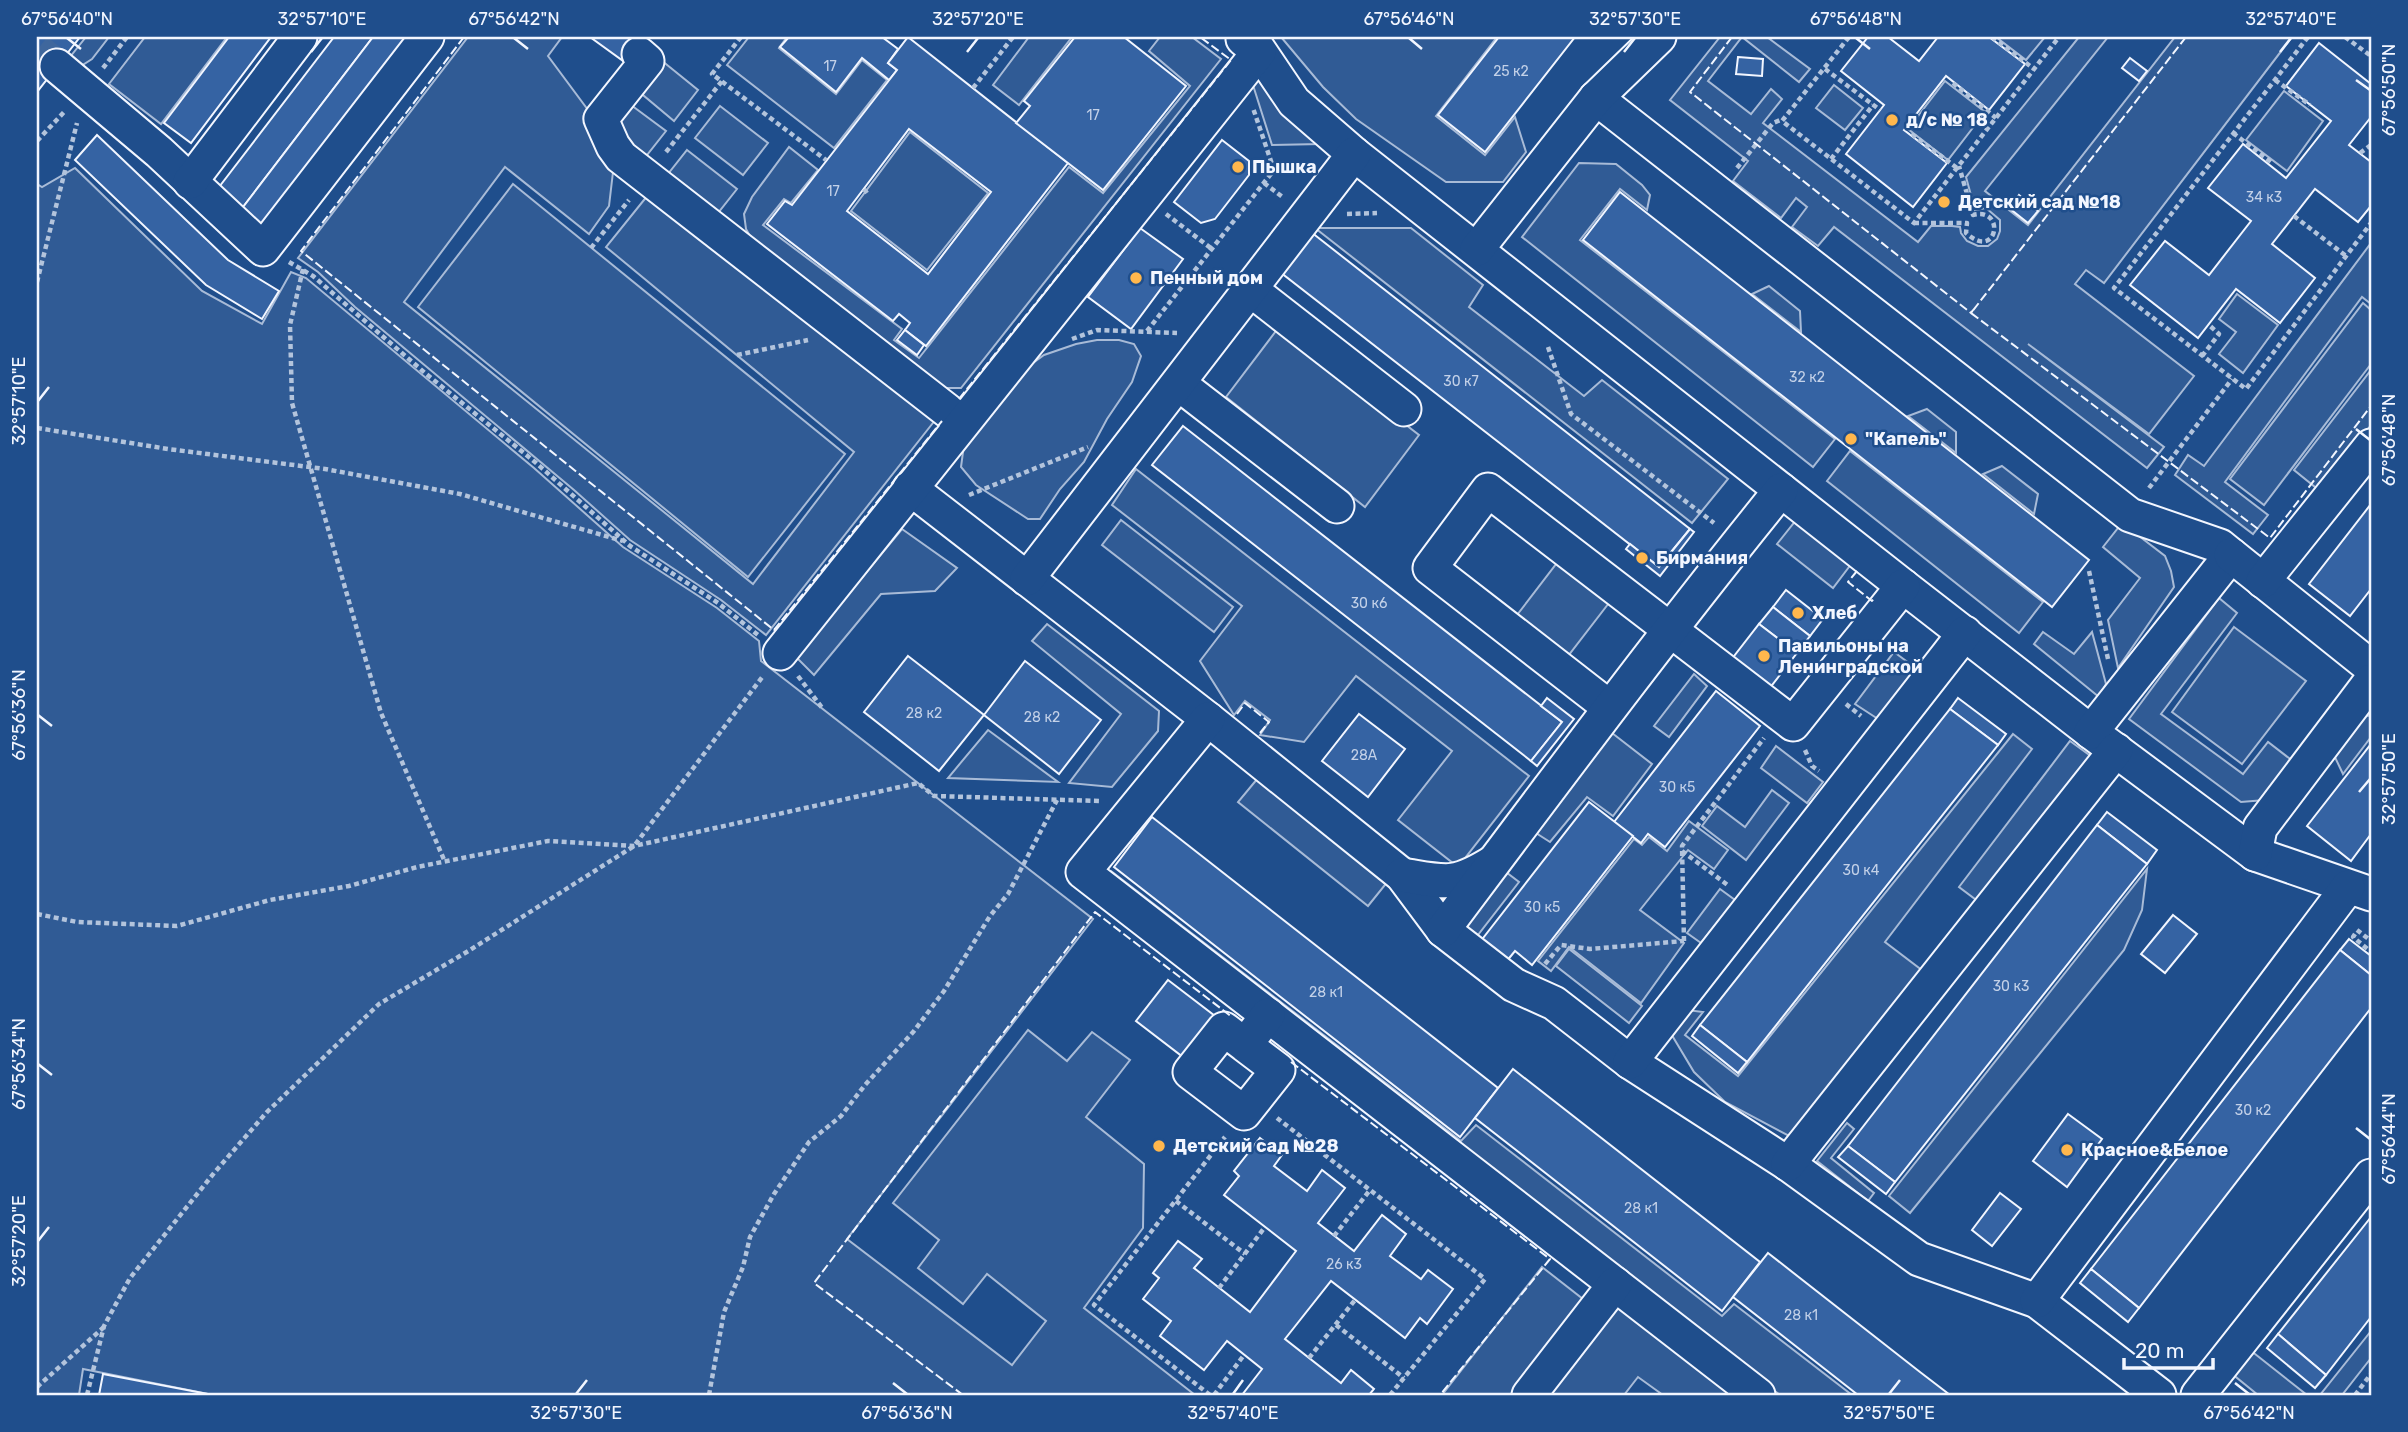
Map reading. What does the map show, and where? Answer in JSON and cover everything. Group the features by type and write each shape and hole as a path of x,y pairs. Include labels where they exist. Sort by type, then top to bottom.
{"lane":[{"path":"190,183 300,37"},
{"path":"57,66 159,152 263,249 427,37"},
{"path":"1478,249 1595,98 1658,37"},
{"path":"780,653 923,498 962,422 1143,197 1248,50 1294,102 1354,154 2103,741 2255,854 2359,890 2037,1301"},
{"path":"639,54 648,61 601,119 621,157 962,422"},
{"path":"1595,98 2130,515 2220,547 2371,667"},
{"path":"1027,579 1354,154"},
{"path":"1251,290 1404,408"},
{"path":"1179,384 1337,506"},
{"path":"2263,581 2371,446"},
{"path":"1444,930 1609,707 1781,490"},
{"path":"1609,707 1430,568 1488,491 1787,720 1823,687 1903,586"},
{"path":"923,498 1208,719 1402,876 1444,930 1514,985 1554,1003 1630,1062 1788,1164 1919,1259 2037,1301 2159,1395"},
{"path":"1788,1164 2103,741 2117,699 2231,555"},
{"path":"1630,1062 1965,634"},
{"path":"2255,854 2260,828 2371,681"},
{"path":"1208,719 1083,872 1758,1395"},
{"path":"1402,876 1455,882 1494,862"},
{"path":"1245,1045 1268,1015"},
{"path":"1224,1029 1245,1045 1278,1070 1249,1107 1190,1072 1224,1029"},
{"path":"2198,1395 2371,1176"},
{"path":"1529,1395 1615,1284"}],"path":[{"path":"741,37 712,74 827,160"},
{"path":"972,88 1013,37"},
{"path":"1717,194 1773,123 1784,119 1849,37"},
{"path":"1991,37 2034,69"},
{"path":"1914,223 2059,37"},
{"path":"2308,37 2114,288 2246,389 2371,223"},
{"path":"2345,37 2371,56"},
{"path":"1147,331 1274,170 1248,50"},
{"path":"1825,69 1880,110"},
{"path":"2275,80 2311,106"},
{"path":"1954,83 1996,118"},
{"path":"37,141 86,90"},
{"path":"37,282 86,90"},
{"path":"1831,159 1873,105"},
{"path":"1784,119 1782,121 1914,223 1967,223 1966,233 1976,241 1983,242 1991,238 1995,230 1994,222 1987,215 1973,215 1958,167 1912,136"},
{"path":"2233,133 2271,162 2269,164"},
{"path":"2360,153 2371,145"},
{"path":"1143,197 1212,249"},
{"path":"1307,215 1387,213"},
{"path":"2294,216 2347,256"},
{"path":"263,249 303,269 625,541 719,603 780,653 823,709"},
{"path":"303,269 290,325 292,403 381,713 445,862"},
{"path":"2202,356 2219,334 2209,325"},
{"path":"1062,342 1097,330 1217,334"},
{"path":"737,355 846,332"},
{"path":"1545,339 1571,414 1738,542"},
{"path":"2130,515 2232,379"},
{"path":"37,428 168,449 310,467 460,494 625,541"},
{"path":"923,498 1100,442"},
{"path":"2089,571 2117,699"},
{"path":"87,1395 104,1326 130,1278 214,1173 276,1103 379,1003 470,950 634,846 780,653"},
{"path":"1823,687 1886,735"},
{"path":"1684,941 1682,846 1787,720 1812,766 1843,790"},
{"path":"37,914 78,922 177,926 270,900 349,886 445,862 548,841 634,846 918,783 934,796 1140,803"},
{"path":"709,1395 724,1312 743,1267 750,1237 768,1204 809,1142 841,1116 914,1031 944,991 990,916 1008,894 1057,800"},
{"path":"1681,851 1753,904"},
{"path":"2369,950 2353,937 2358,929 2371,941"},
{"path":"1545,965 1561,944 1590,949 1687,940 1712,958"},
{"path":"1244,1355 1212,1395 1094,1306 1249,1107 1370,1190 1485,1279 1390,1395"},
{"path":"1334,1236 1370,1190"},
{"path":"1176,1201 1245,1254"},
{"path":"1219,1288 1265,1227"},
{"path":"1309,1358 1355,1300"},
{"path":"1336,1325 1404,1378"},
{"path":"37,1387 104,1326"},
{"path":"2355,1395 2371,1374"}],"shaded area":[{"path":"86,37 109,37 92,59 81,66 70,57"},
{"path":"145,37 227,37 161,124 109,84"},
{"path":"468,37 562,37 548,56 588,110 613,172 609,206 589,234 505,167 404,302 753,584 854,452 606,247 652,190 936,419 766,635 721,600 630,540 355,307 318,272 298,258"},
{"path":"749,37 787,37 779,48 836,94 862,60 887,80 834,148 727,65"},
{"path":"1029,37 1072,37 1019,105 993,85"},
{"path":"1160,37 1192,37 1221,59 961,388 943,388 751,238 746,229 744,214 752,197 789,147 818,170 791,203 784,199 763,225 902,329 894,340 919,358 1069,167 1103,193 1190,86 1149,51"},
{"path":"1281,37 1497,37 1436,116 1485,155 1515,117 1526,152 1503,182 1446,182 1356,119 1323,87"},
{"path":"1720,37 1742,37 1708,81 1751,114 1771,89 1782,99 1763,123 1918,242 1931,226 1952,226 1960,227 1967,241 1978,246 1988,246 1997,239 2000,220 1986,208 1975,210 1966,177 2079,37 2108,37 1985,191 2028,225 2175,37 2292,37 2104,283 2086,270 2075,284 2194,376 2149,434 2028,344 2164,447 2147,468 1834,227 1818,246 1792,227 1807,207 1796,198 1781,218 1733,181 1748,161 1670,100"},
{"path":"1742,37 1767,37 1810,69 1799,82"},
{"path":"1996,37 2045,37 2026,60"},
{"path":"661,60 698,90 674,121 637,90"},
{"path":"1256,77 1279,106 1320,144 1272,145 1252,82"},
{"path":"1945,81 1985,112 1948,160 1908,129"},
{"path":"1834,85 1863,108 1845,130 1816,108"},
{"path":"2284,91 2323,121 2287,171 2246,140"},
{"path":"631,105 666,131 643,160 610,134"},
{"path":"720,106 768,143 743,175 695,138"},
{"path":"910,132 988,193 927,270 851,211"},
{"path":"687,150 737,189 714,218 664,179"},
{"path":"1579,163 1616,164 1650,195 1647,210 1620,189 1580,240 1835,439 1813,467 1522,237"},
{"path":"75,168 202,291 262,324 291,272 306,278 534,468 623,547 717,608 759,641 761,661 1093,919 847,1239 1012,1365 1046,1321 987,1274 963,1304 918,1268 939,1240 893,1203 1028,1030 1067,1061 1092,1032 1130,1060 1086,1117 1144,1164 1143,1228 1084,1308 1195,1395 213,1395 83,1369 79,1395 37,1395 37,184 42,187"},
{"path":"513,184 845,454 748,577 418,307"},
{"path":"1315,228 1411,228 1483,285 1469,307 1584,396 1602,380 1728,479 1692,523"},
{"path":"2371,243 2371,304 2362,297 2225,482 2268,515 2253,534 2175,475 2188,455 2204,466"},
{"path":"1769,286 1800,311 1801,332 1752,294"},
{"path":"2237,294 2278,325 2243,373 2219,354 2236,332 2219,319"},
{"path":"2363,303 2371,310 2371,364 2264,505 2230,479"},
{"path":"1279,327 1419,435 1365,507 1226,397"},
{"path":"1097,340 1119,340 1134,344 1141,356 1132,382 1107,419 1084,462 1060,489 1040,519 1028,519 976,485 961,467 965,437 1022,371 1044,355"},
{"path":"2371,370 2371,425 2320,491 2294,470"},
{"path":"1927,409 1956,432 1956,453 1908,416"},
{"path":"1850,451 2043,602 2019,633 1827,481"},
{"path":"2002,466 2038,494 2034,514 1983,474"},
{"path":"1136,469 1529,776 1458,867 1398,820 1452,751 1356,676 1304,742 1260,735 1270,720 1245,701 1234,715 1200,661 1242,606 1112,505"},
{"path":"1797,519 1852,563 1833,588 1777,544"},
{"path":"1121,520 1233,607 1214,632 1102,545"},
{"path":"2122,523 2165,556 2174,587 2118,668 2108,620 2140,578 2103,547"},
{"path":"902,529 957,568 935,591 881,594 814,675 796,657"},
{"path":"1560,559 1612,599 1568,656 1517,615"},
{"path":"2219,598 2237,613 2161,714 2243,774 2268,742 2294,762 2265,800 2241,802 2129,719"},
{"path":"1047,624 1159,711 1158,731 1112,787 1069,783 1121,714 1032,641"},
{"path":"2234,627 2306,681 2242,764 2172,712"},
{"path":"2043,632 2074,654 2092,632 2106,684 2099,697 2034,644"},
{"path":"1894,652 1917,669 1878,719 1855,704"},
{"path":"1694,674 1707,686 1669,737 1654,726"},
{"path":"2359,715 2371,716 2371,737 2343,774 2332,751"},
{"path":"988,730 1058,782 948,778"},
{"path":"1612,733 1652,764 1613,816 1587,797 1550,842 1536,833"},
{"path":"2013,734 2032,749 1885,942 1923,971 1793,1138 1725,1102 1694,1072 1670,1032 1687,1010 1703,1012 1685,1035 1738,1076"},
{"path":"2070,741 2092,757 1979,902 1959,887"},
{"path":"1776,746 1823,782 1807,803 1761,768"},
{"path":"1258,778 1389,880 1368,906 1238,802"},
{"path":"1772,790 1789,803 1746,860 1702,826 1717,806 1745,827"},
{"path":"1689,821 1728,850 1714,869 1688,850 1640,910 1684,943 1641,1003 1569,947 1551,971 1538,961 1634,839 1642,845 1649,837 1667,851"},
{"path":"1502,869 1519,882 1474,940 1457,927"},
{"path":"2147,869 2142,910 2124,950 1910,1213 1889,1196"},
{"path":"1111,871 1461,1141 1476,1125 1722,1316 1734,1304 1852,1395 1780,1395 1104,879"},
{"path":"1720,889 1735,900 1701,943 1687,933"},
{"path":"1569,949 1642,1006 1629,1023 1556,966"},
{"path":"1847,1123 1854,1129 1831,1158 1874,1193 1868,1201 1817,1161"},
{"path":"1542,1267 1588,1303 1516,1395 1442,1395"},
{"path":"1619,1299 1746,1395 1663,1395 1638,1377 1624,1395 1543,1395"},
{"path":"2371,1331 2371,1358 2342,1395 2320,1395"},
{"path":"2250,1350 2307,1395 2258,1395 2231,1373"}],"building":[{"path":"37,37 80,37 37,92"},
{"path":"229,37 271,37 191,143 164,123"},
{"path":"334,37 373,37 240,211 216,191"},
{"path":"373,37 412,37 264,229 240,211"},
{"path":"590,37 646,37 626,63"},
{"path":"789,37 882,37 898,49 888,63 897,70 889,80 862,58 836,92 780,47"},
{"path":"908,37 1068,163 926,346 905,330 910,323 899,314 893,321 767,224 785,201 792,205 897,70 888,63","holes":["909,129 991,192 928,274 847,211"]},
{"path":"1075,37 1124,37 1186,86 1103,190 1016,123 1030,106 1024,101"},
{"path":"1499,37 1575,37 1485,152 1438,115"},
{"name":"д/с № 18","path":"1868,37 1888,37 1919,61 1938,37 1989,37 2025,64 1989,110 1946,76 1904,130 1947,163 1913,207 1846,154 1884,105 1841,71"},
{"path":"2319,43 2371,84 2371,117 2349,145 2371,162 2371,206 2358,222 2315,189 2272,244 2315,278 2280,323 2236,289 2198,338 2130,285 2165,241 2209,275 2251,221 2208,188 2243,144 2286,178 2331,121 2286,86"},
{"path":"1738,57 1763,59 1762,76 1736,74"},
{"path":"2130,58 2147,71 2139,81 2122,68"},
{"path":"97,135 228,260 279,291 262,319 206,285 75,160"},
{"path":"1222,140 1249,161 1249,175 1215,219 1201,223 1174,202"},
{"path":"1620,192 2089,560 2052,607 1583,240"},
{"path":"2019,195 2038,211 2028,223 2009,208"},
{"name":"Пенный дом","path":"1140,228 1183,259 1131,329 1088,297"},
{"path":"1311,232 1690,529 1659,567 1280,272"},
{"path":"905,330 924,345 917,355 897,340"},
{"path":"1183,426 1562,722 1531,761 1152,465"},
{"path":"2371,504 2371,589 2350,616 2309,584"},
{"name":"Бирмания","path":"1690,529 1694,532 1660,576 1626,549 1630,544 1659,567"},
{"name":"Хлеб","path":"1786,590 1823,619 1810,636 1773,607"},
{"path":"1773,607 1810,636 1797,653 1759,624"},
{"name":"Павильоны на Ленинградской","path":"1759,624 1797,653 1769,689 1731,660"},
{"path":"908,656 984,715 939,771 864,712"},
{"path":"1025,661 1101,720 1059,774 984,715"},
{"path":"1716,691 1760,726 1665,847 1648,834 1641,843 1614,822"},
{"path":"1547,698 1574,719 1537,766 1531,761 1562,722 1541,706"},
{"path":"1958,698 2006,734 1998,745 1950,709"},
{"path":"1950,709 1998,745 1747,1062 1700,1025"},
{"path":"1359,714 1405,749 1368,797 1322,761"},
{"path":"2371,744 2371,834 2351,861 2307,826"},
{"path":"1589,802 1633,836 1532,965 1515,951 1506,962 1480,942"},
{"path":"2107,812 2157,850 2147,864 2097,825"},
{"path":"1152,817 1498,1088 1460,1137 1114,867"},
{"path":"2097,825 2147,864 1895,1182 1848,1146"},
{"path":"2173,915 2197,934 2165,973 2141,954"},
{"path":"2349,939 2371,956 2371,975 2340,950"},
{"path":"2340,950 2371,975 2371,1008 2139,1308 2091,1269"},
{"path":"1168,980 1215,1016 1183,1057 1136,1021"},
{"path":"1700,1025 1747,1062 1738,1073 1692,1036"},
{"path":"1513,1069 1760,1262 1722,1311 1475,1118"},
{"name":"Красное&Белое","path":"2068,1114 2102,1139 2067,1187 2033,1161"},
{"path":"1260,1138 1282,1155 1274,1166 1307,1191 1322,1170 1345,1188 1318,1223 1354,1251 1382,1215 1406,1234 1390,1256 1421,1279 1428,1270 1453,1289 1427,1324 1420,1318 1405,1338 1331,1281 1285,1339 1341,1383 1351,1370 1374,1389 1369,1395 1242,1395 1262,1369 1227,1341 1204,1370 1160,1336 1171,1321 1143,1299 1159,1278 1153,1273 1178,1241 1202,1259 1194,1268 1250,1312 1296,1251 1224,1195 1239,1176 1234,1171"},
{"path":"1848,1146 1895,1182 1886,1194 1838,1157"},
{"path":"2000,1193 2021,1209 1992,1246 1972,1230"},
{"path":"2371,1217 2371,1317 2326,1375 2278,1334"},
{"path":"1768,1253 1950,1395 1858,1395 1733,1297"},
{"path":"2091,1269 2139,1308 2128,1322 2080,1283"},
{"path":"2278,1334 2326,1375 2315,1388 2267,1348"},
{"path":"103,1374 213,1395 99,1395"}],"tunnel":[{"path":"37,50 57,66"}],"fence":[{"path":"464,37 301,251 774,630 942,421"},
{"path":"959,399 1231,60 1200,37"},
{"path":"1732,37 1690,92 1971,313 1973,310"},
{"path":"2186,37 1971,313 2270,538 2371,406"},
{"path":"1857,571 1848,582 1872,601 1875,597"},
{"path":"1237,714 1245,703 1269,722 1260,733"},
{"path":"963,1395 814,1283 1095,912 1232,1017"},
{"path":"1291,1062 1550,1259 1440,1395"}],"place":[{"name":"д/с № 18","path":"1892,120"},
{"name":"Пышка","path":"1238,167"},
{"name":"Детский сад №18","path":"1944,202"},
{"name":"Пенный дом","path":"1136,278"},
{"name":"\"Капель\"","path":"1851,439"},
{"name":"Бирмания","path":"1642,558"},
{"name":"Хлеб","path":"1798,613"},
{"name":"Павильоны на Ленинградской","path":"1764,656"},
{"name":"Детский сад №28","path":"1159,1146"},
{"name":"Красное&Белое","path":"2067,1150"}]}
